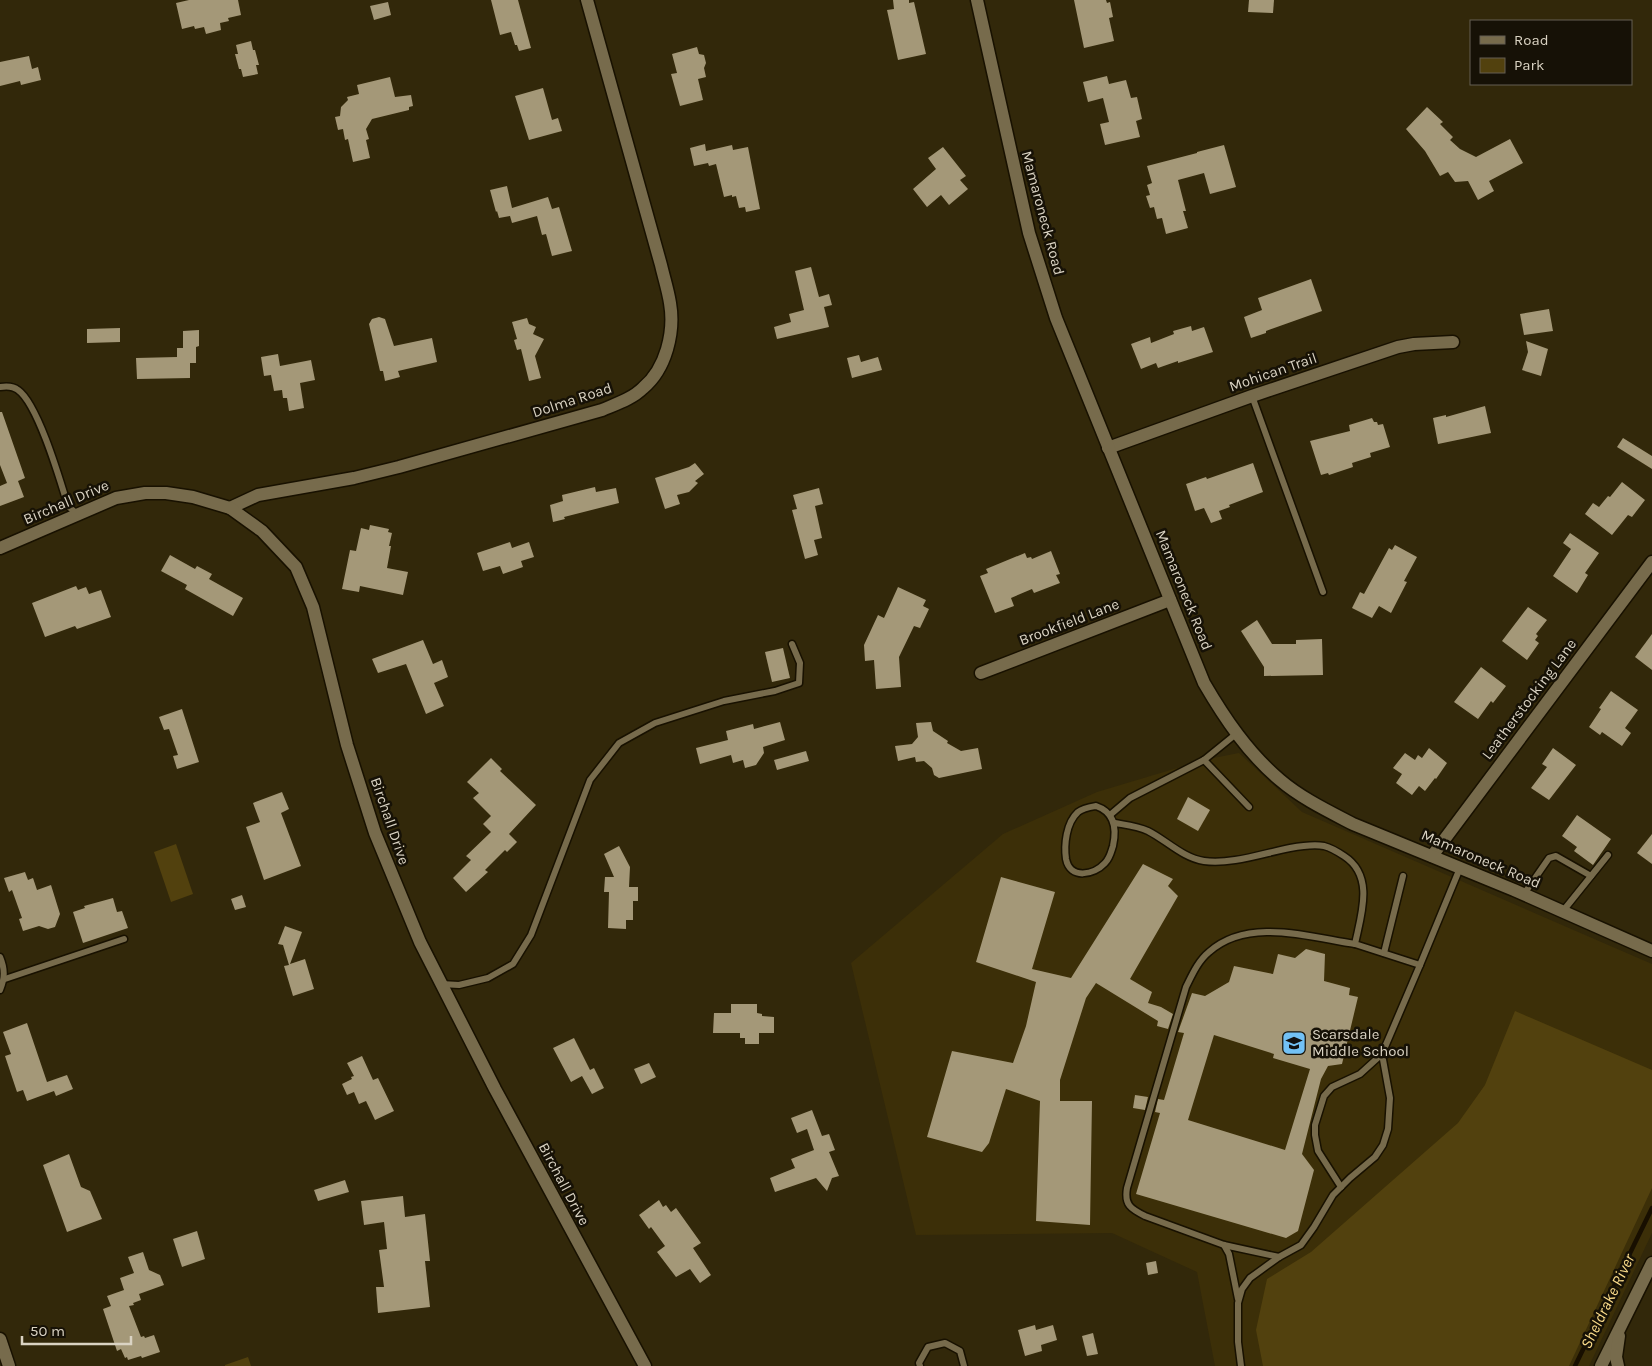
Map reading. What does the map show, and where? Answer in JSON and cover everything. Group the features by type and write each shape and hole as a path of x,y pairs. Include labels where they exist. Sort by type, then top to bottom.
{"street":[{"name":"Dolma Road","path":"230,508 258,495 354,478 399,467 602,410 628,399 644,388 654,376 663,362 668,343 671,325 670,304 661,265 587,0"},
{"name":"Mamaroneck Road","path":"977,0 1029,233 1056,318 1204,683 1236,734 1280,780 1303,796 1353,824 1524,894 1652,951"},
{"name":"Mohican Trail","path":"1108,448 1252,396 1398,347 1414,344 1453,342"},
{"name":"Birchall Drive","path":"0,548 116,498 145,493 166,493 193,497 230,508 262,531 296,567 303,581 320,632 347,745 375,832 420,942 499,1096 645,1366"},
{"name":"Leatherstocking Lane","path":"1432,856 1652,562"},
{"name":"Brookfield Lane","path":"981,673 1170,600"},
{"path":"1601,1366 1652,1263"},
{"path":"1618,1366 1616,1357 1620,1327"},
{"path":"0,1339 9,1366"}],"lane":[{"path":"0,387 11,386 19,390 35,412 68,506 76,514"},
{"path":"1252,396 1323,592"},
{"path":"441,984 459,985 488,978 513,964 531,935 590,780 619,743 655,723 724,701 775,691 799,683 800,663 792,644"},
{"path":"1110,814 1130,798 1204,760 1236,734"},
{"path":"1204,760 1249,807"},
{"path":"1096,806 1103,808 1110,814 1115,823 1114,841 1106,862 1098,869 1086,874 1076,873 1070,868 1066,860 1066,841 1068,831 1078,813 1086,808 1096,806"},
{"path":"1115,823 1136,826 1192,858 1202,861 1226,861 1316,845 1333,849 1348,859 1357,870 1362,882 1364,899 1355,944"},
{"path":"1563,912 1608,855"},
{"path":"1524,894 1550,858 1556,856 1590,876"},
{"path":"1341,1187 1318,1151 1315,1135 1315,1125 1324,1096 1332,1087 1360,1074 1382,1054 1460,868"},
{"path":"1384,954 1403,876"},
{"path":"1279,1257 1224,1245 1145,1216 1127,1203 1125,1198 1186,988 1202,959 1209,952 1230,939 1261,932 1283,932 1355,944 1420,965"},
{"path":"5,979 124,939"},
{"path":"0,957 4,967 5,979 0,990"},
{"path":"1238,1302 1242,1289 1250,1278 1279,1257 1301,1246 1333,1195 1375,1157 1383,1145 1388,1129 1390,1098 1382,1054"},
{"path":"1224,1245 1229,1254 1238,1302 1238,1342 1241,1366"},
{"path":"920,1366 919,1363 928,1347 945,1343 960,1351 964,1366"}],"shaded area":[{"name":"Scarsdale Middle School","path":"1239,753 1302,812 1652,964 1652,1233 1589,1366 1215,1366 1197,1272 1112,1233 916,1235 851,963 1003,834 1097,792 1204,760"}],"green space":[{"path":"176,844 193,894 171,902 154,852"},
{"path":"1515,1011 1652,1070 1652,1188 1569,1366 1263,1366 1256,1330 1267,1279 1311,1252 1458,1123 1485,1085"},
{"path":"248,1357 251,1366 225,1366 225,1365"}],"building":[{"path":"189,0 238,0 241,15 228,18 229,21 220,23 221,30 206,34 204,27 195,29 194,26 182,29 176,3"},
{"path":"491,0 518,0 531,48 519,51 511,32 500,35"},
{"path":"893,0 909,0 909,3 914,2 926,54 898,60 887,10 894,9"},
{"path":"1074,0 1106,0 1107,3 1110,2 1113,17 1109,18 1114,41 1084,48"},
{"path":"1249,0 1274,0 1273,13 1248,12"},
{"path":"388,2 391,15 374,20 370,6"},
{"path":"251,41 259,65 256,65 258,74 243,77 235,54 238,54 236,45"},
{"path":"697,47 699,54 704,55 706,63 704,68 706,77 698,79 703,100 680,106 671,74 677,73 672,54"},
{"path":"29,56 32,69 38,67 41,80 21,85 20,81 0,86 0,62"},
{"path":"1107,76 1109,84 1126,80 1131,98 1137,97 1142,119 1136,121 1140,137 1105,145 1100,124 1109,122 1103,98 1088,102 1083,82"},
{"path":"390,77 395,97 411,95 413,106 409,107 409,110 372,119 366,129 369,139 366,140 370,158 353,162 348,139 345,140 343,129 338,130 335,117 340,116 341,107 348,100 347,97 359,94 357,85"},
{"path":"543,88 552,120 558,118 562,131 529,140 515,96"},
{"path":"1427,107 1443,122 1440,124 1453,137 1450,140 1460,149 1476,157 1510,139 1523,163 1489,181 1494,191 1478,200 1468,181 1455,182 1448,172 1440,176 1425,151 1406,129"},
{"path":"705,144 706,151 732,145 733,150 748,147 760,209 746,212 745,207 739,208 736,196 724,197 716,164 709,166 708,163 694,166 690,148"},
{"path":"1224,145 1236,187 1210,194 1204,173 1178,180 1186,211 1183,211 1188,228 1166,234 1162,218 1157,219 1154,207 1150,208 1146,196 1150,195 1147,185 1152,183 1147,166"},
{"path":"943,147 966,176 960,180 968,189 949,205 941,195 927,207 913,189 936,169 928,158"},
{"path":"507,186 512,208 548,197 552,209 559,207 572,251 552,256 546,234 542,235 537,216 512,223 510,216 499,218 490,190"},
{"path":"811,267 819,297 829,294 832,305 824,307 829,327 777,339 774,327 791,322 789,314 804,310 795,271"},
{"path":"1311,279 1322,311 1251,338 1244,317 1262,310 1258,298"},
{"path":"1549,309 1553,331 1524,335 1520,314"},
{"path":"379,317 385,319 394,346 432,338 437,362 398,371 400,377 385,381 383,371 380,371 369,324 372,319"},
{"path":"527,318 529,324 536,327 533,334 544,339 535,356 541,378 529,381 521,349 517,350 514,340 517,339 512,322"},
{"path":"1191,326 1192,331 1204,327 1213,352 1158,368 1156,363 1141,369 1131,344 1150,337 1151,343 1174,334 1173,331"},
{"path":"120,328 120,342 87,343 87,329"},
{"path":"199,330 196,363 190,363 190,378 137,379 136,358 177,357 177,348 183,348 183,331"},
{"path":"1526,341 1548,349 1541,376 1522,370 1528,352"},
{"path":"278,354 280,366 311,360 315,380 300,383 304,408 289,411 287,398 283,398 282,390 274,391 271,375 264,376 261,357"},
{"path":"859,355 861,362 878,357 882,370 852,378 847,358"},
{"path":"1485,406 1491,433 1438,444 1433,418 1446,415 1446,417"},
{"path":"0,412 2,412 25,478 18,481 24,497 0,506 0,486 7,483 0,465"},
{"path":"1372,418 1378,425 1383,424 1390,447 1370,453 1371,457 1352,463 1353,467 1329,475 1328,473 1321,475 1310,441 1350,431 1349,425"},
{"path":"1623,438 1652,456 1652,469 1617,447"},
{"path":"695,463 704,474 695,481 698,483 689,492 677,495 680,504 665,509 655,478 689,467"},
{"path":"1253,463 1263,492 1229,505 1230,507 1219,511 1222,519 1211,523 1204,508 1195,511 1186,484 1206,477 1207,479"},
{"path":"1622,482 1645,500 1632,517 1628,515 1612,535 1585,514 1593,503 1599,507"},
{"path":"595,487 596,492 616,488 619,503 564,517 565,519 553,522 550,505 563,501 562,495"},
{"path":"819,488 823,504 815,506 822,538 814,540 818,555 805,559 792,510 797,509 793,495"},
{"path":"370,525 389,529 388,532 392,533 387,568 408,572 403,595 360,586 359,592 342,589 350,550 356,551 361,528 369,530"},
{"path":"1570,533 1599,553 1585,573 1588,575 1577,593 1553,576 1571,549 1563,543"},
{"path":"510,542 512,548 529,542 534,557 521,561 523,567 503,574 500,566 483,571 477,553"},
{"path":"1395,545 1417,557 1404,581 1407,582 1391,613 1379,606 1372,618 1352,608 1360,592 1364,594 1389,548 1392,550"},
{"path":"1051,551 1060,574 1056,575 1060,583 1034,593 1032,589 1011,598 1014,606 995,613 980,576 988,573 986,569 1025,553 1027,558 1031,557 1032,559"},
{"path":"170,555 195,569 197,566 212,574 209,579 243,598 233,616 185,589 187,585 161,571"},
{"path":"76,586 78,590 86,587 89,594 101,590 111,617 77,629 75,626 45,637 32,603"},
{"path":"898,587 926,600 923,606 929,609 920,628 914,626 899,657 901,687 876,689 874,660 865,661 864,645 878,615 884,618"},
{"path":"1528,607 1547,620 1536,634 1538,636 1535,640 1539,643 1527,660 1502,641"},
{"path":"1257,620 1272,644 1296,644 1296,640 1322,639 1323,675 1264,676 1264,667 1241,631"},
{"path":"1652,634 1652,670 1635,657"},
{"path":"423,640 433,664 442,660 448,677 434,683 444,706 426,714 406,664 378,673 372,659"},
{"path":"783,648 790,678 772,682 765,652"},
{"path":"1481,667 1506,686 1493,703 1491,701 1478,719 1454,702"},
{"path":"1611,691 1638,710 1625,728 1631,733 1622,746 1602,732 1600,735 1589,727"},
{"path":"182,709 199,762 177,769 173,756 178,755 169,729 164,730 159,717"},
{"path":"780,722 785,740 763,747 764,753 756,765 745,768 743,760 733,763 731,755 700,764 696,748 728,740 726,731 753,724 754,729"},
{"path":"931,722 933,731 948,741 947,743 961,751 978,748 982,769 939,778 934,775 932,768 924,761 916,762 915,757 898,761 895,746 912,744 918,737 916,723"},
{"path":"1429,748 1447,763 1425,791 1419,786 1412,795 1396,783 1402,774 1393,768 1405,753 1415,760 1418,755 1422,758"},
{"path":"1553,748 1576,765 1549,800 1531,788 1547,767 1542,764"},
{"path":"806,751 809,761 777,770 774,760"},
{"path":"491,758 502,769 500,771 536,805 509,834 517,842 507,852 505,850 485,870 488,872 466,892 453,878 471,860 466,856 491,832 483,824 491,816 473,798 479,793 467,782"},
{"path":"282,792 289,809 281,813 301,866 264,880 246,827 260,822 253,803"},
{"path":"1188,797 1210,810 1198,831 1177,819"},
{"path":"1577,815 1611,839 1593,865 1574,851 1577,847 1562,836"},
{"path":"1652,834 1652,864 1637,853"},
{"path":"619,846 630,867 629,887 638,887 638,901 633,901 633,920 626,920 626,929 608,928 609,892 604,892 605,877 614,877 604,854"},
{"path":"1143,864 1173,879 1168,886 1178,896 1130,979 1152,992 1148,1003 1161,1007 1173,1014 1168,1029 1157,1026 1158,1021 1096,983 1086,998 1060,1080 1060,1101 1092,1101 1090,1225 1036,1221 1040,1101 1006,1089 989,1143 982,1152 927,1137 952,1051 1013,1063 1026,1026 1036,982 976,962 1001,877 1055,892 1032,969 1071,978"},
{"path":"25,872 28,880 33,878 37,890 51,885 60,914 55,927 48,929 39,926 23,931 19,919 22,918 12,890 9,892 4,878"},
{"path":"242,895 246,907 235,910 231,899"},
{"path":"113,898 117,912 122,911 128,928 83,943 73,912 85,908 84,906"},
{"path":"285,926 302,932 290,964 305,959 314,989 293,996 284,966 289,965 283,945 278,944"},
{"path":"1306,949 1325,954 1324,981 1350,988 1349,995 1358,997 1342,1064 1328,1066 1321,1079 1302,1154 1314,1170 1298,1231 1286,1238 1136,1194 1160,1113 1155,1112 1158,1099 1164,1100 1184,1033 1178,1032 1192,993 1205,996 1229,982 1234,966 1273,974 1278,954 1295,958","holes":["1214,1035 1274,1054 1273,1058 1310,1069 1285,1150 1188,1120"]},
{"path":"731,1004 757,1004 757,1013 762,1014 762,1016 774,1017 774,1033 759,1033 759,1044 745,1044 745,1038 740,1038 740,1033 713,1033 714,1013 731,1013"},
{"path":"27,1023 47,1082 67,1075 73,1089 56,1096 54,1091 27,1101 23,1090 17,1092 5,1056 11,1054 3,1032"},
{"path":"574,1038 590,1070 594,1068 604,1088 592,1094 582,1076 571,1082 553,1048"},
{"path":"362,1056 373,1080 378,1078 394,1111 375,1120 366,1101 359,1104 354,1092 347,1095 342,1084 354,1076 347,1063"},
{"path":"649,1063 656,1077 641,1084 634,1069"},
{"path":"1135,1095 1148,1097 1145,1110 1133,1108"},
{"path":"812,1110 822,1136 829,1134 835,1150 829,1152 839,1176 832,1178 827,1191 816,1178 775,1192 770,1178 795,1168 791,1159 814,1150 807,1129 797,1133 791,1118"},
{"path":"69,1154 81,1187 90,1191 102,1219 67,1232 43,1165"},
{"path":"345,1180 349,1192 318,1201 314,1190"},
{"path":"403,1196 405,1217 425,1214 430,1261 425,1261 430,1307 378,1313 376,1287 384,1287 379,1250 387,1249 384,1222 364,1225 361,1201"},
{"path":"659,1200 663,1207 666,1205 671,1212 676,1208 701,1243 693,1248 711,1275 700,1283 690,1269 676,1277 657,1252 665,1246 639,1215"},
{"path":"197,1231 205,1259 182,1267 173,1239"},
{"path":"143,1252 149,1270 160,1275 164,1285 139,1294 141,1300 129,1306 141,1337 144,1336 145,1338 154,1335 160,1352 128,1360 121,1349 117,1351 103,1309 111,1306 107,1296 124,1290 120,1278 134,1273 128,1257"},
{"path":"1156,1261 1158,1273 1148,1275 1146,1263"},
{"path":"1035,1325 1036,1330 1053,1325 1057,1340 1041,1345 1042,1351 1025,1356 1018,1330"},
{"path":"1093,1333 1098,1354 1087,1356 1082,1336"}],"waterway":[{"name":"Sheldrake River","path":"1575,1366 1652,1208"}],"place":[{"name":"Scarsdale Middle School","path":"1294,1043"}]}
